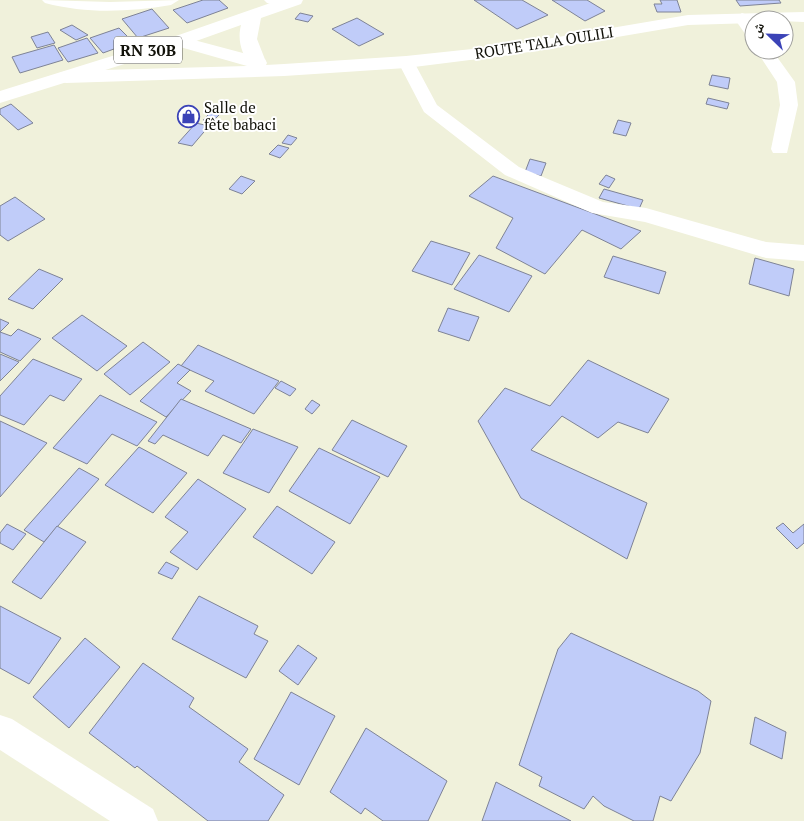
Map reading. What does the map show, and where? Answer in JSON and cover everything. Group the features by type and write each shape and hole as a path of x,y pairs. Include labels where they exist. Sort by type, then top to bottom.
{"street":[{"path":"50,0 112,8 171,0"},
{"name":"RN 30B","path":"0,97 179,40 254,14 284,1"},
{"path":"254,14 246,33 247,43 258,62"},
{"name":"ROUTE TALA OULILI","path":"66,77 284,70 406,62 511,50 666,23 742,18 804,17"},
{"name":"ROUTE TALA OULILI","path":"179,40 284,70"},
{"path":"178,72 201,46"},
{"path":"771,60 786,82 789,105 780,149"},
{"path":"406,62 430,108 512,171 599,208 646,215 766,250 804,253"},
{"path":"0,731 141,821"}],"building":[{"path":"203,0 219,0 228,8 187,23 173,10"},
{"path":"474,0 522,0 548,15 517,29"},
{"path":"552,0 587,0 605,11 585,21"},
{"path":"660,0 677,0 681,12 657,12 654,4 662,4"},
{"path":"736,0 779,0 781,3 740,6"},
{"path":"152,9 169,28 138,38 122,19"},
{"path":"300,13 313,16 308,22 295,19"},
{"path":"357,18 384,34 359,46 332,29"},
{"path":"72,25 88,35 76,40 60,30"},
{"path":"119,28 133,42 103,53 90,38"},
{"path":"48,32 55,43 37,48 31,37"},
{"path":"87,38 98,53 68,62 58,48"},
{"path":"54,45 63,60 20,73 12,57"},
{"path":"712,75 730,78 728,89 709,85"},
{"path":"708,98 729,103 727,109 706,104"},
{"path":"11,104 33,123 18,130 0,114 0,109"},
{"path":"213,110 221,113 211,123 203,120"},
{"path":"618,120 631,123 626,136 613,133"},
{"path":"196,123 209,126 192,146 178,143"},
{"path":"288,135 297,138 291,145 282,143"},
{"path":"278,145 289,148 280,158 269,154"},
{"path":"530,159 546,163 541,176 525,172"},
{"path":"606,175 615,179 609,188 599,184"},
{"path":"241,176 255,181 242,194 229,189"},
{"path":"493,176 641,231 621,249 582,230 545,274 496,248 513,218 469,196"},
{"path":"604,189 643,200 639,209 599,198"},
{"path":"15,197 45,219 8,241 0,235 0,206"},
{"path":"431,241 470,253 452,285 412,271"},
{"path":"479,255 532,276 509,312 454,289"},
{"path":"613,256 666,272 659,294 604,277"},
{"path":"755,258 794,269 789,296 749,284"},
{"path":"39,269 63,279 33,309 8,299"},
{"path":"448,308 479,317 469,341 438,331"},
{"path":"82,315 127,346 97,371 52,338"},
{"path":"0,319 9,323 0,332"},
{"path":"18,329 41,339 20,361 0,352 0,332 11,336"},
{"path":"143,342 170,362 130,395 104,374"},
{"path":"198,345 279,381 254,414 205,391 214,381 181,366"},
{"path":"0,354 19,362 0,381"},
{"path":"33,359 82,379 64,401 50,395 24,425 0,415 0,396"},
{"path":"588,360 669,399 648,433 618,422 598,438 562,416 531,450 647,503 627,559 521,498 478,421 505,388 550,406"},
{"path":"178,364 190,370 177,383 191,391 166,417 140,401"},
{"path":"281,381 296,389 290,396 275,388"},
{"path":"100,395 157,422 137,446 112,434 87,464 53,448"},
{"path":"181,399 251,429 241,443 223,435 208,456 163,435 155,444 148,441"},
{"path":"312,400 320,405 312,414 305,409"},
{"path":"352,420 407,446 388,477 332,450"},
{"path":"0,421 47,443 0,497"},
{"path":"253,429 298,447 269,493 223,473"},
{"path":"139,447 187,473 153,513 105,485"},
{"path":"319,448 380,477 350,524 289,491"},
{"path":"79,468 99,479 44,542 24,530"},
{"path":"198,479 246,509 197,570 170,552 188,532 165,517"},
{"path":"277,506 335,542 312,574 253,537"},
{"path":"783,523 793,533 804,524 804,543 797,549 776,528"},
{"path":"7,524 26,534 13,550 0,543 0,533"},
{"path":"57,526 86,542 41,599 12,582"},
{"path":"166,562 179,568 172,579 158,573"},
{"path":"199,596 258,626 254,634 268,641 246,678 172,639"},
{"path":"0,606 61,638 29,684 0,668"},
{"path":"571,633 698,691 711,701 700,753 671,801 660,796 653,821 634,821 604,806 593,796 584,809 539,786 542,777 519,765 558,649"},
{"path":"85,638 120,667 69,728 33,697"},
{"path":"298,645 317,658 298,685 279,671"},
{"path":"143,663 194,698 189,707 248,749 239,762 284,795 268,821 208,821 137,766 135,768 89,733"},
{"path":"291,692 335,716 299,785 254,759"},
{"path":"755,717 786,732 782,759 750,744"},
{"path":"366,728 447,781 428,821 383,821 365,808 361,814 330,792"},
{"path":"496,782 571,821 482,821"}],"place":[{"name":"Salle de fête babaci","path":"188,116"}]}
